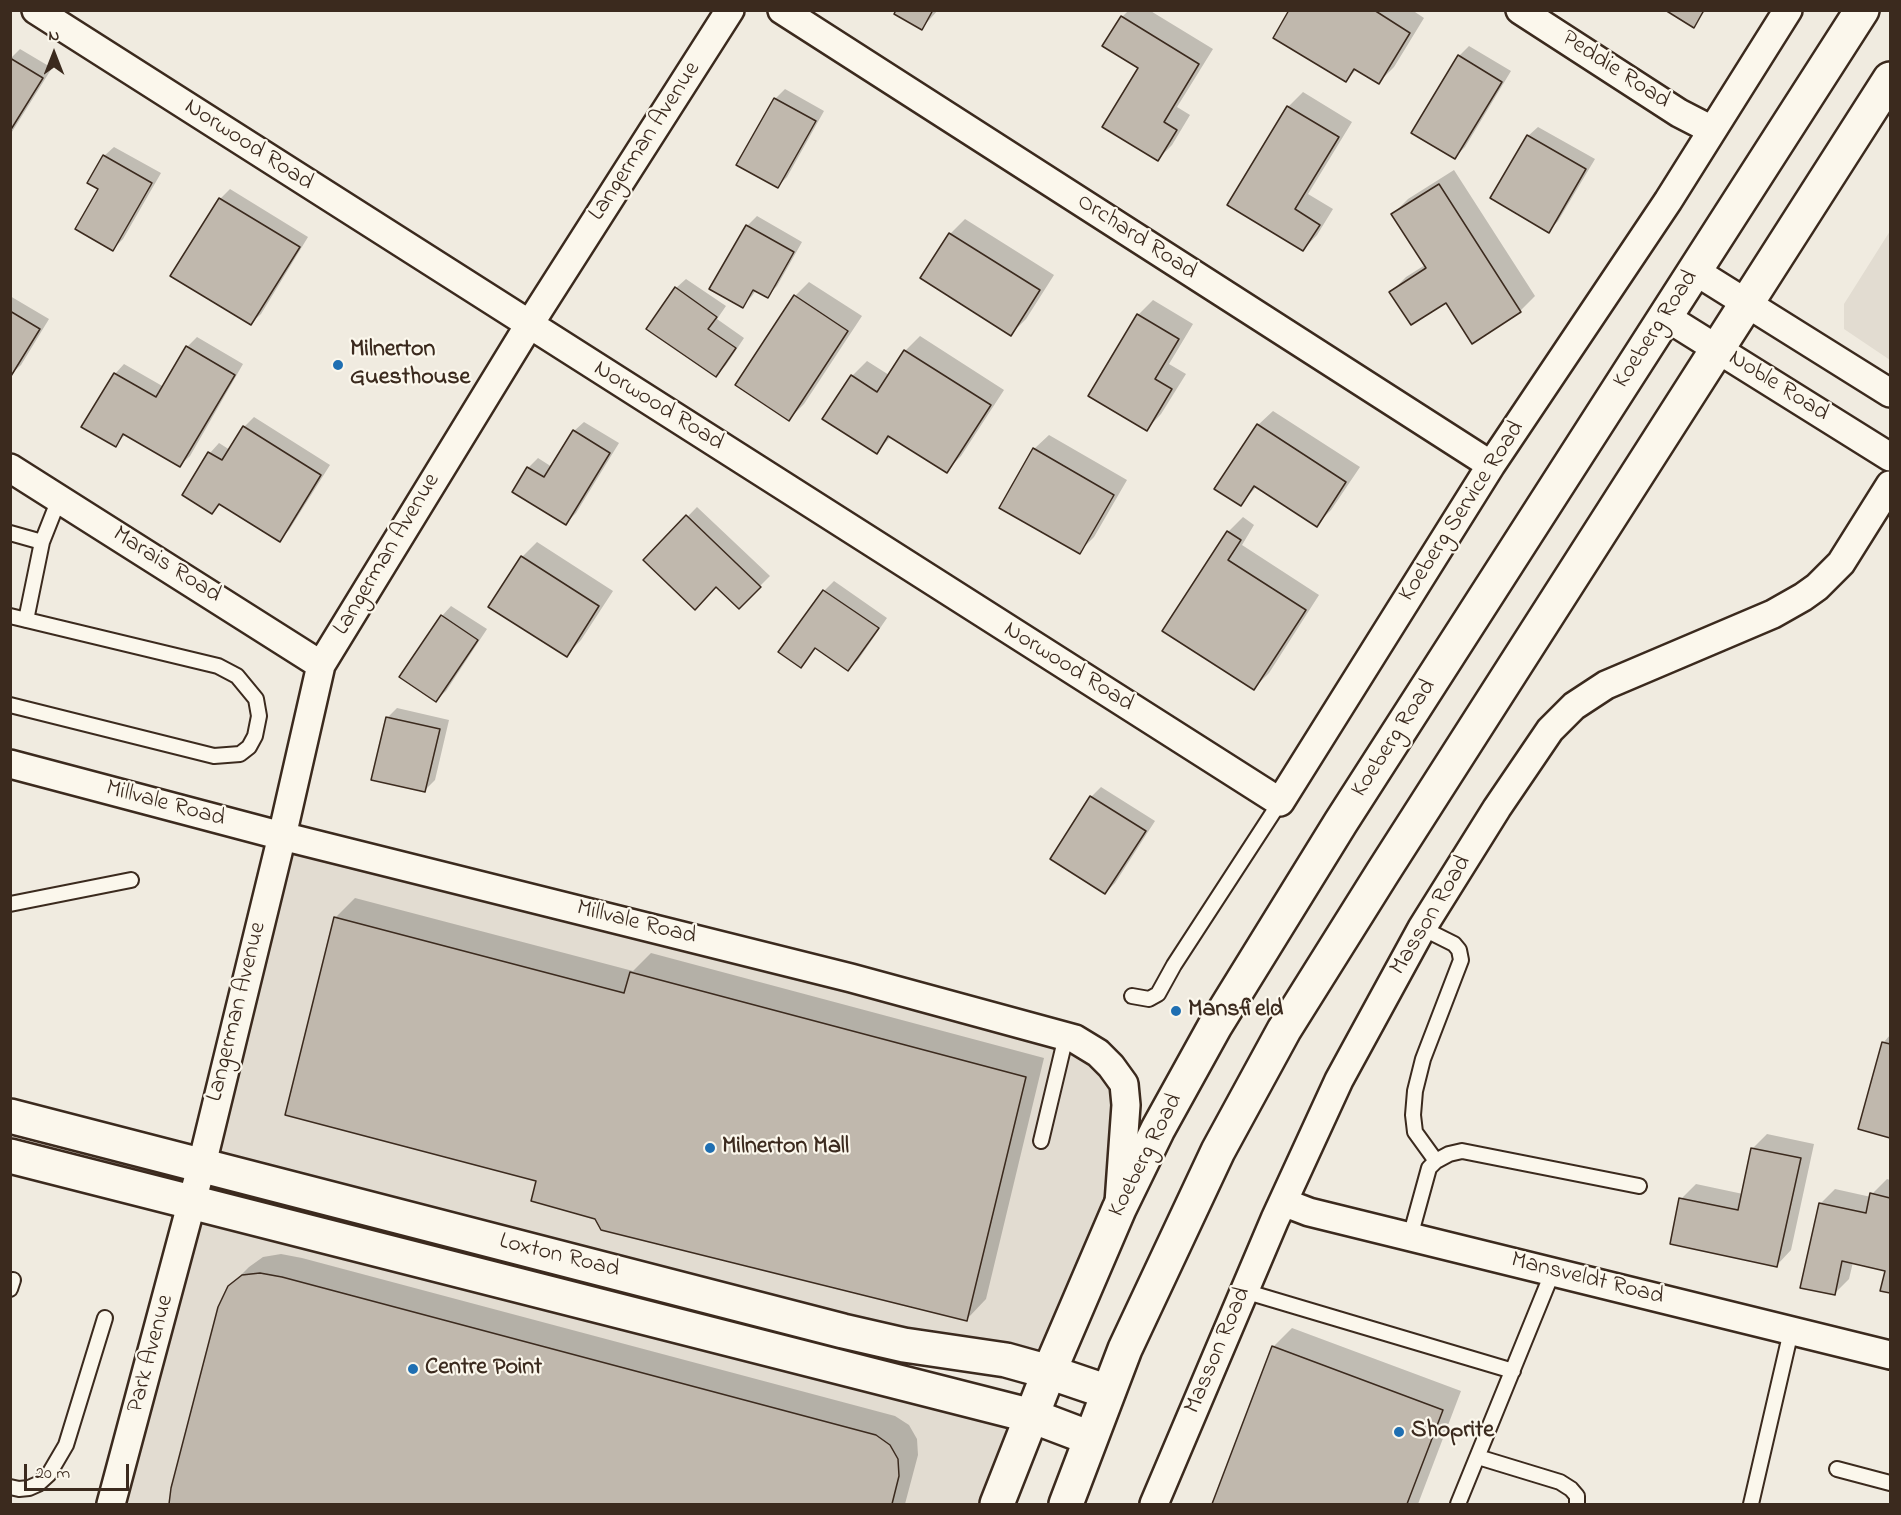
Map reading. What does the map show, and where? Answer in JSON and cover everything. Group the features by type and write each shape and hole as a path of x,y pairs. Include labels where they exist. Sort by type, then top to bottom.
{"main road":[{"name":"Koeberg Road","path":"997,1504 1049,1372 1119,1209 1158,1129 1248,971 1341,822 1862,10"},
{"path":"1066,1504 1125,1349 1210,1167 1284,1030 1890,79"},
{"name":"Loxton Road","path":"10,1116 904,1345 1006,1360 1108,1392"},
{"name":"Loxton Road","path":"10,1156 1032,1416 1090,1438"}],"street":[{"name":"Norwood Road","path":"36,10 1280,802"},
{"name":"Langerman Avenue","path":"192,1203 282,836 321,665 529,325 730,10"},
{"name":"Orchard Road","path":"782,10 1491,465"},
{"name":"Peddie Road","path":"1520,10 1679,113 1712,130"},
{"name":"Koeberg Service Road","path":"1280,802 1491,465 1668,201 1788,10"},
{"path":"1695,271 1890,393"},
{"name":"Noble Road","path":"1666,316 1890,457"},
{"name":"Marais Road","path":"10,468 321,665"},
{"name":"Masson Road","path":"1154,1504 1244,1291 1339,1080 1422,928 1497,808 1550,730 1562,717 1606,685 1773,614 1817,587 1841,563 1851,549 1890,484"},
{"name":"Millvale Road","path":"10,764 282,836 840,975 1070,1038 1098,1053 1124,1084 1126,1105 1119,1209"},
{"name":"Mansveldt Road","path":"1283,1202 1309,1212 1890,1355"},
{"name":"Park Avenue","path":"111,1504 192,1203"}],"lane":[{"path":"26,620 42,542 59,499"},
{"path":"10,533 42,542"},
{"path":"10,616 218,666 237,676 256,699 259,716 255,736 249,747 240,754 214,756 10,705"},
{"name":"Koeberg Service Road","path":"1132,996 1149,999 1158,993 1280,802"},
{"path":"10,904 131,880"},
{"path":"1422,928 1454,944 1459,950 1461,960 1423,1059 1415,1091 1413,1115 1415,1132 1436,1161"},
{"path":"1041,1141 1070,1038"},
{"path":"1410,1237 1429,1168 1449,1154 1462,1151 1639,1186"},
{"path":"1458,1504 1553,1271"},
{"path":"1244,1291 1513,1371"},
{"path":"10,1487 29,1488 38,1484 49,1474 62,1453 105,1318"},
{"path":"1751,1504 1791,1330"},
{"path":"1478,1456 1560,1482 1577,1496 1577,1504"},
{"path":"1837,1469 1890,1483"}],"shaded area":[{"path":"1890,231 1890,360 1844,329 1844,304"},
{"path":"282,836 1066,1036 1111,1066 1119,1209 1049,1372 202,1164"},
{"name":"Centre Point","path":"192,1203 1032,1416 997,1504 111,1504"}],"building":[{"path":"896,10 933,10 922,30 894,14"},
{"path":"1289,10 1374,10 1410,33 1379,84 1354,69 1346,82 1273,38"},
{"path":"1665,10 1704,10 1694,28"},
{"path":"1121,16 1199,64 1164,122 1177,130 1158,161 1102,127 1138,68 1102,46"},
{"path":"1458,55 1502,82 1455,159 1411,133"},
{"path":"10,58 43,78 10,131"},
{"path":"774,98 816,121 778,188 736,165"},
{"path":"1287,106 1339,137 1295,209 1320,225 1303,251 1227,205"},
{"path":"1527,135 1586,169 1549,233 1490,198"},
{"path":"103,155 152,183 113,251 75,229 98,189 87,183"},
{"path":"1439,184 1521,312 1472,344 1446,303 1411,325 1389,292 1426,268 1391,214"},
{"path":"219,198 300,247 251,325 170,276"},
{"path":"746,225 794,252 768,298 753,290 743,308 709,289"},
{"path":"949,233 1040,290 1011,336 920,278"},
{"path":"675,287 717,317 708,329 736,348 716,377 646,329"},
{"path":"794,295 848,331 789,421 735,385"},
{"path":"10,311 40,329 11,376 10,376"},
{"path":"1137,314 1179,339 1155,379 1172,389 1147,431 1088,396"},
{"path":"186,346 235,375 180,467 123,434 116,447 81,427 114,373 156,397"},
{"path":"904,350 991,405 947,473 888,436 877,454 822,419 851,375 877,392"},
{"path":"1257,424 1346,482 1317,527 1254,486 1241,506 1214,489"},
{"path":"243,426 321,475 280,542 219,504 212,514 182,495 208,452 222,460"},
{"path":"573,430 610,453 566,525 512,492 527,467 544,477"},
{"path":"1033,448 1114,495 1080,554 999,508"},
{"path":"686,515 761,587 739,609 716,587 695,610 643,560"},
{"path":"1227,531 1241,540 1228,560 1306,610 1254,690 1162,631"},
{"path":"521,556 599,606 567,657 488,607"},
{"path":"823,590 879,628 848,671 815,648 801,668 778,652"},
{"path":"441,615 478,640 436,702 399,677"},
{"path":"386,717 440,729 425,792 371,780"},
{"path":"1090,796 1146,831 1105,894 1050,859"},
{"name":"Milnerton Mall","path":"334,917 624,993 630,972 1026,1077 967,1321 601,1230 595,1219 531,1201 536,1181 285,1115"},
{"path":"1882,1042 1890,1044 1890,1138 1858,1129"},
{"path":"1751,1148 1801,1158 1777,1267 1670,1244 1679,1198 1738,1210"},
{"path":"1870,1193 1890,1198 1890,1293 1880,1291 1885,1271 1842,1261 1835,1295 1800,1288 1819,1203 1866,1213"},
{"name":"Centre Point","path":"260,1273 876,1435 890,1445 898,1459 899,1476 892,1504 169,1504 171,1488 218,1307 228,1286 242,1275"},
{"path":"1272,1346 1443,1410 1407,1504 1212,1504"}],"place":[{"name":"Milnerton Guesthouse","path":"338,365"},
{"name":"Mansfield","path":"1176,1011"},
{"name":"Milnerton Mall","path":"710,1148"},
{"name":"Centre Point","path":"413,1369"},
{"name":"Shoprite","path":"1399,1432"}]}
